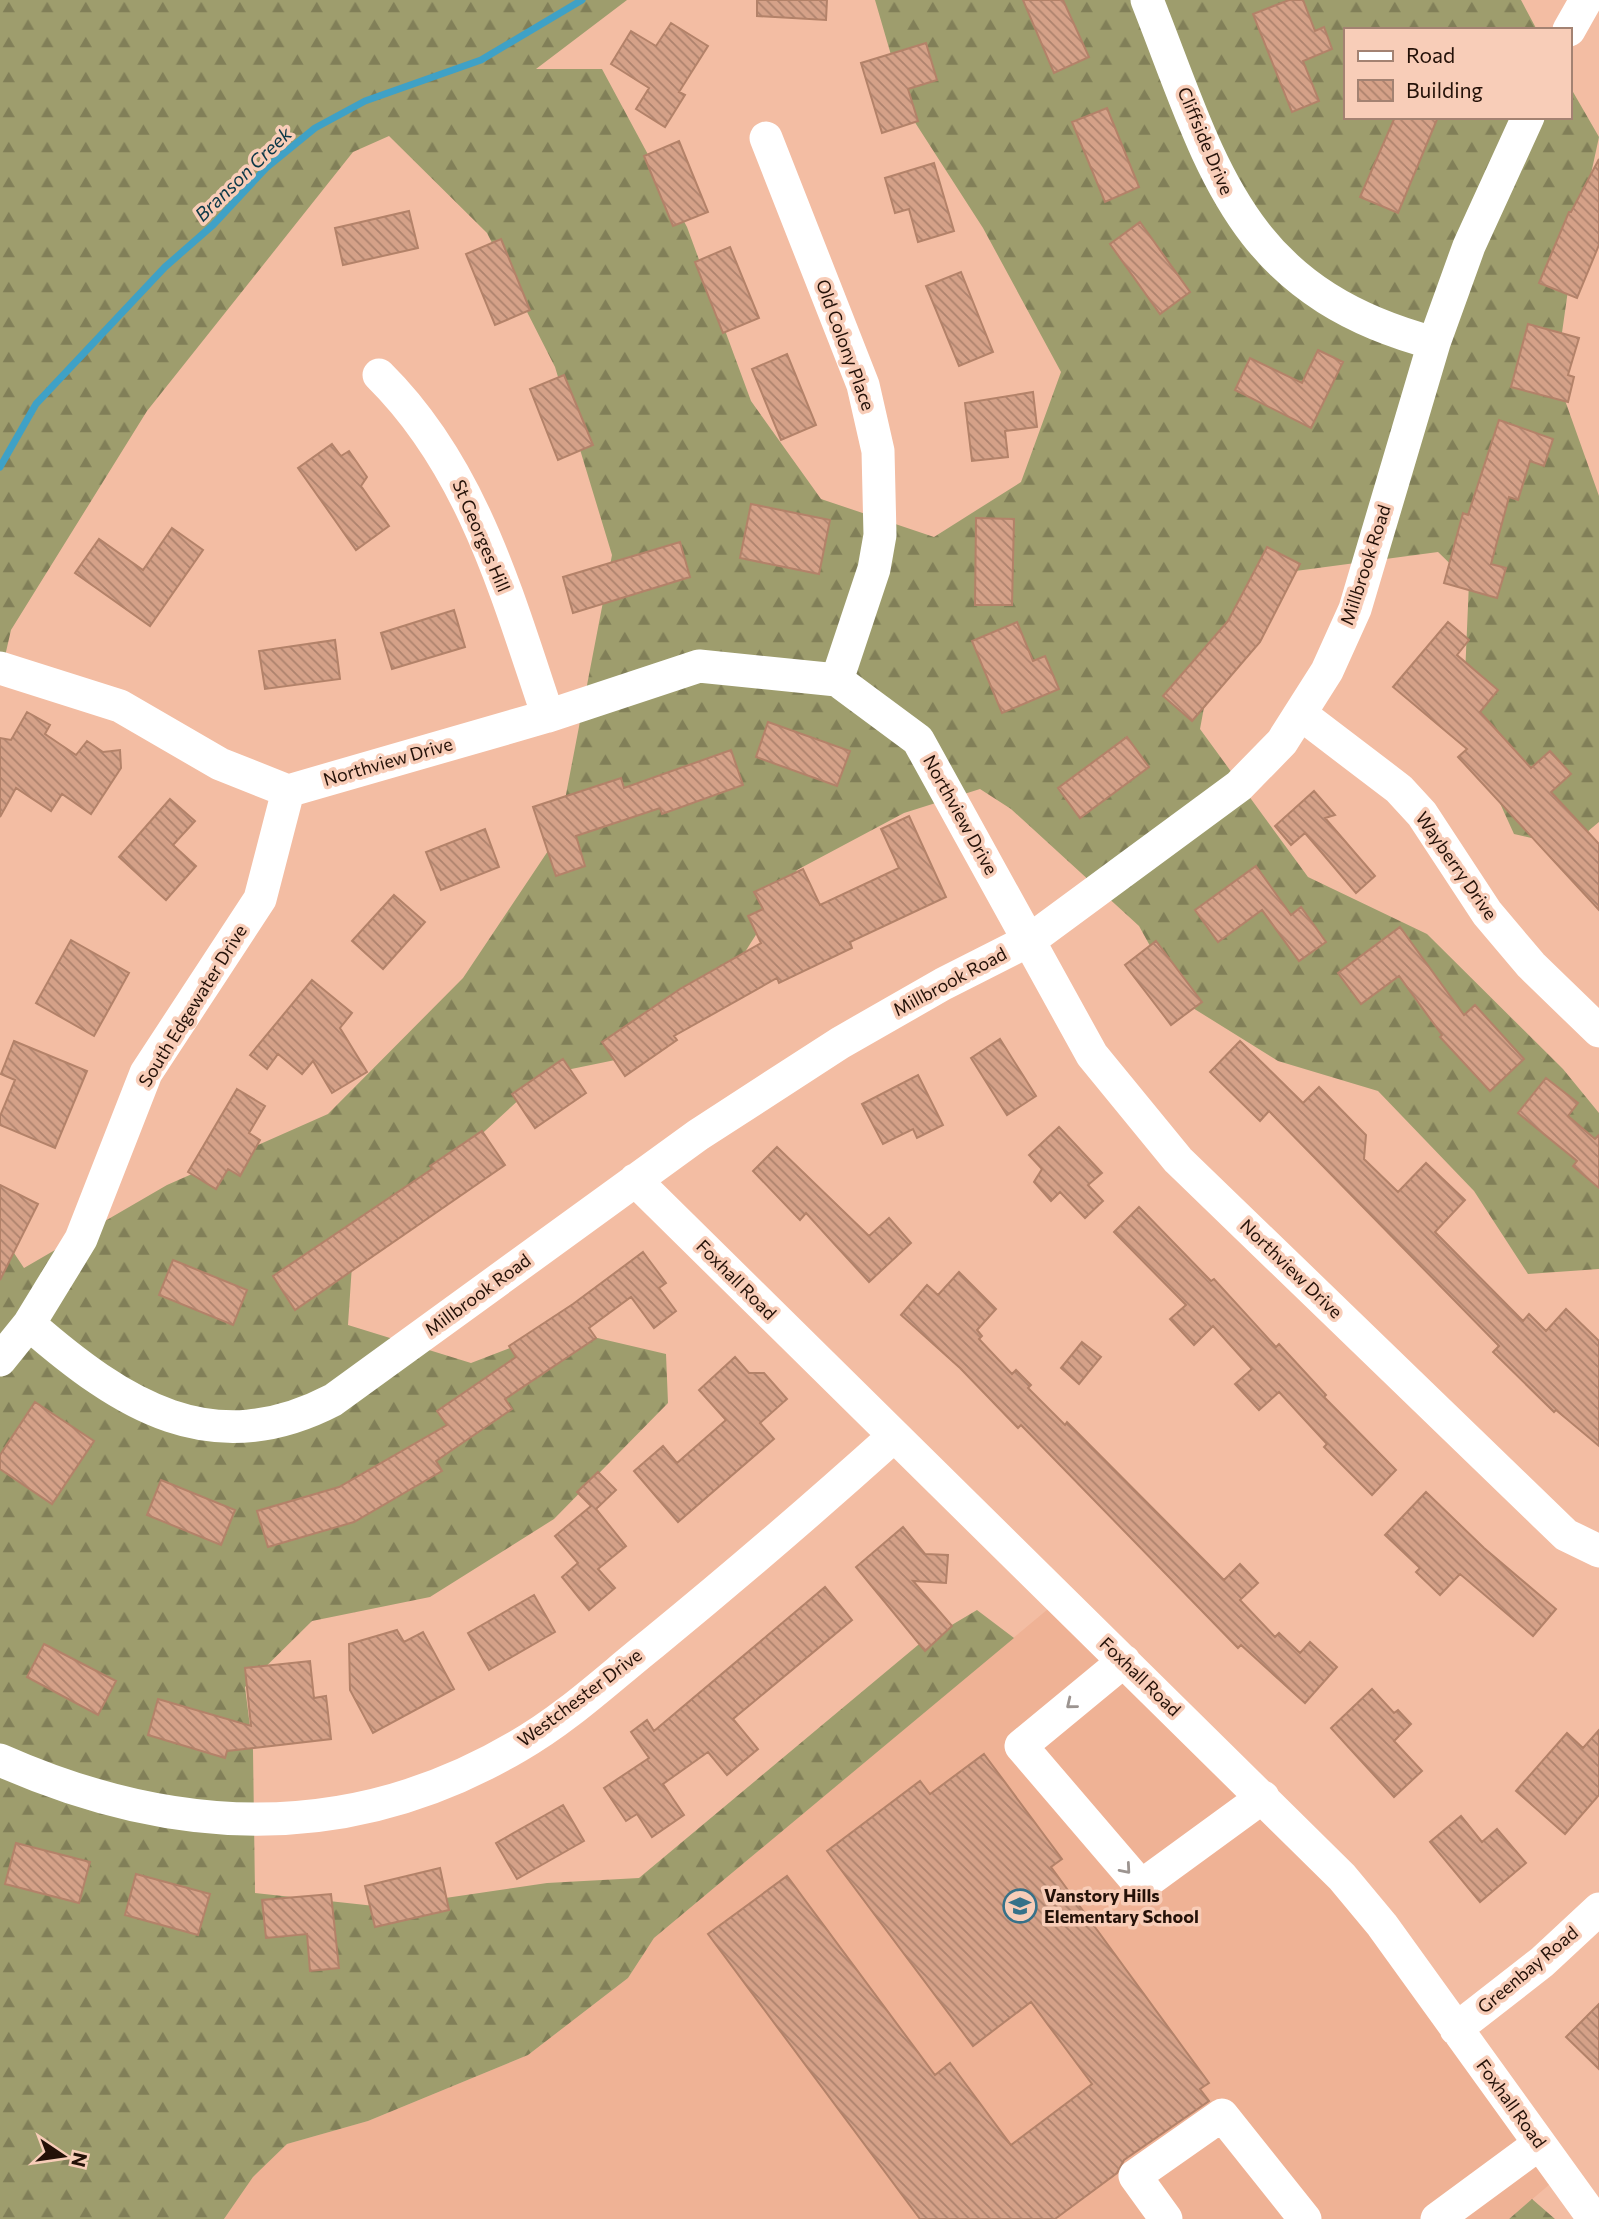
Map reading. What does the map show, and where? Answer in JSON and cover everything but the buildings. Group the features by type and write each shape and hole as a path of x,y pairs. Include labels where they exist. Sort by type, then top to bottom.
{"street":[{"name":"Cliffside Drive","path":"1147,0 1216,174 1251,231 1303,281 1341,307 1392,331 1434,343"},
{"path":"1570,28 1586,0"},
{"name":"Millbrook Road","path":"29,1324 81,1369 110,1387 171,1416 215,1427 237,1429 271,1425 303,1416 333,1400 635,1180 840,1043 943,984 1030,940 1239,786 1282,742 1301,715 1327,671 1355,609 1434,343 1469,246 1527,119"},
{"name":"Old Colony Place","path":"766,138 863,385 878,451 880,510 874,569 837,680"},
{"name":"St Georges Hill","path":"379,375 424,426 452,468 476,513 548,716"},
{"name":"Northview Drive","path":"288,791 548,716 699,666 837,680 918,740 1092,1055 1178,1160 1566,1535 1599,1550"},
{"path":"0,668 120,706 220,764 288,791"},
{"name":"Wayberry Drive","path":"1301,715 1399,789 1422,814 1488,913 1531,965 1599,1031"},
{"name":"South Edgewater Drive","path":"0,1360 29,1324 81,1239 146,1073 260,899 288,791"},
{"name":"Foxhall Road","path":"635,1180 1342,1877 1382,1925 1594,2219"},
{"name":"Westchester Drive","path":"0,1760 95,1797 194,1817 262,1820 313,1816 411,1795 459,1777 519,1746 560,1717 749,1565 894,1436"},
{"path":"1124,1661 1021,1746 1141,1886 1263,1797"},
{"name":"Greenbay Road","path":"1456,2028 1542,1962 1599,1909"},
{"path":"1166,2219 1135,2176 1222,2115 1305,2219"},
{"path":"1437,2219 1539,2144"}],"shaded area":[{"name":"Vanstory Hills Elementary School","path":"1048,1609 1324,1875 1446,2032 1550,2184 1509,2219 224,2219 253,2177 287,2144 368,2121 528,2055 628,1978 654,1938"}],"green space":[{"path":"0,0 627,0 536,69 602,69 687,227 751,401 821,499 934,537 1021,482 1061,372 983,228 907,110 875,0 1521,0 1536,28 1344,28 1344,119 1571,119 1571,88 1599,137 1572,262 1556,375 1599,496 1599,822 1569,847 1514,834 1463,722 1469,582 1438,552 1288,572 1212,664 1200,729 1308,877 1427,934 1563,1069 1599,1113 1599,1269 1528,1274 1474,1191 1378,1091 1278,1061 1180,1000 1139,926 1011,809 980,789 904,813 797,870 726,982 659,1051 547,1074 437,1175 352,1265 348,1325 471,1363 559,1329 666,1354 668,1403 554,1519 430,1597 312,1621 245,1687 253,1750 255,1893 384,1907 547,1883 639,1878 918,1645 977,1610 1014,1638 654,1938 628,1978 528,2055 368,2121 287,2144 253,2177 224,2219 0,2219 0,1232 24,1268 167,1185 328,1114 463,978 558,836 612,555 555,367 487,233 389,136 353,152 147,411 11,630 0,678"},
{"path":"1532,2199 1555,2219 1509,2219"}],"waterway":[{"name":"Branson Creek","path":"0,467 36,404 165,267 213,225 266,168 315,128 365,101 481,60 582,0"}],"place":[{"name":"Vanstory Hills Elementary School","path":"1020,1906"}]}
